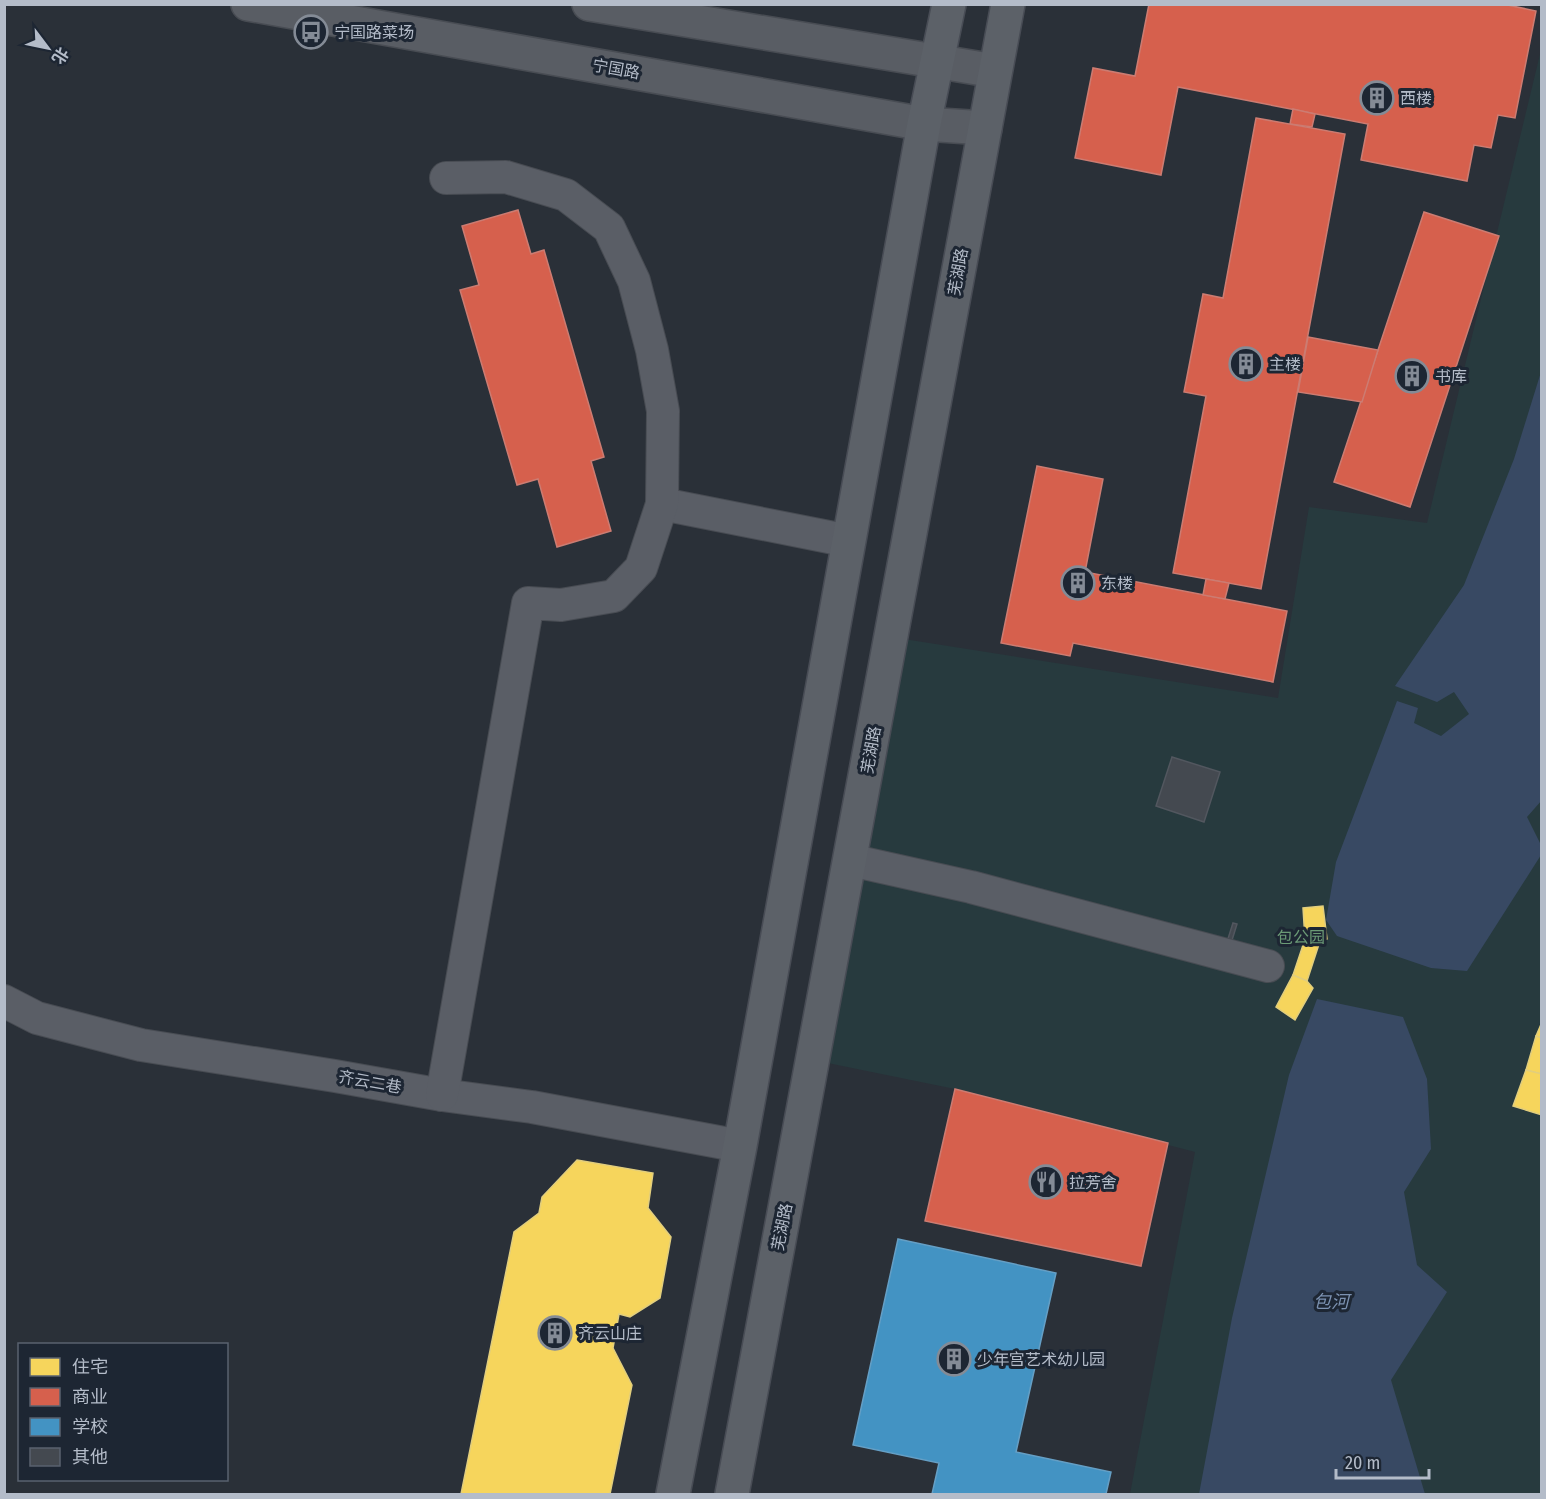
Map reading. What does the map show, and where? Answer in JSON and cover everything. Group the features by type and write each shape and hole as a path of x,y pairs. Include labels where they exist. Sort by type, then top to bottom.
{"main road":[{"name":"宁国路","path":"248,4 924,124 985,128"},
{"path":"589,4 995,71"},
{"path":"673,1494 740,1146 924,124 949,4"},
{"name":"芜湖路","path":"732,1494 1008,4"}],"street":[{"path":"442,1095 528,603 561,605 614,596 641,568 662,504 663,411 652,350 634,281 609,228 566,195 506,177 446,178"},
{"path":"662,504 849,541"},
{"path":"850,860 971,887 1268,966"},
{"name":"齐云二巷","path":"4,1001 37,1018 141,1045 442,1095 532,1107 740,1146"}],"green space":[{"name":"包公园","path":"1541,50 1541,1494 1130,1494 1195,1152 955,1089 813,1060 891,637 1278,698 1309,507 1427,523"}],"water":[{"path":"1541,372 1542,800 1527,817 1541,845 1541,855 1467,971 1431,968 1337,936 1326,920 1336,862 1397,701 1418,708 1414,723 1441,736 1469,714 1454,692 1437,702 1395,686 1464,585 1514,459"},
{"name":"包河","path":"1317,999 1403,1017 1427,1079 1431,1149 1404,1192 1417,1265 1447,1292 1391,1380 1425,1494 1199,1494 1232,1318 1289,1075"}],"building: 住宅":[{"path":"1323,906 1327,939 1320,941 1305,939 1303,908"},
{"path":"1305,939 1320,941 1307,981 1293,975"},
{"path":"1293,975 1307,981 1313,988 1295,1020 1276,1007"},
{"path":"1542,1022 1542,1038 1536,1036"},
{"path":"1536,1036 1542,1038 1541,1074 1526,1070"},
{"path":"1526,1070 1542,1074 1542,1115 1513,1106"},
{"name":"齐云山庄","path":"577,1160 653,1173 648,1208 671,1237 660,1298 630,1317 619,1314 613,1348 632,1385 610,1494 461,1494 514,1232 539,1213 542,1197"}],"building: 商业":[{"name":"西楼","path":"1149,4 1503,4 1536,11 1515,118 1498,115 1491,148 1474,145 1467,181 1361,160 1368,124 1178,87 1161,175 1075,158 1093,68 1135,76"},
{"path":"1293,109 1315,114 1312,127 1290,124"},
{"name":"主楼","path":"1256,118 1345,134 1261,589 1173,573 1206,396 1184,392 1203,294 1223,298"},
{"path":"518,210 531,254 544,250 604,457 591,461 611,531 557,547 538,479 517,485 460,290 479,285 462,226"},
{"name":"书库","path":"1424,212 1499,236 1410,507 1334,482"},
{"path":"1308,337 1378,350 1362,402 1298,392"},
{"name":"东楼","path":"1037,466 1103,479 1085,572 1287,611 1273,682 1073,643 1070,656 1001,643"},
{"path":"1206,579 1229,583 1225,599 1203,595"},
{"name":"拉芳舍","path":"955,1089 1168,1143 1141,1266 925,1221"}],"building: 学校":[{"name":"少年宫艺术幼儿园","path":"898,1239 1056,1273 1016,1452 1111,1472 1106,1494 932,1494 939,1463 853,1445"}],"building: 其他":[{"path":"1172,757 1220,772 1204,822 1156,806"},
{"path":"1233,923 1237,924 1229,950 1225,948"}],"place":[{"name":"宁国路菜场","path":"311,32"},
{"name":"西楼","path":"1377,98"},
{"name":"主楼","path":"1246,364"},
{"name":"书库","path":"1412,376"},
{"name":"东楼","path":"1078,583"},
{"name":"拉芳舍","path":"1046,1182"},
{"name":"齐云山庄","path":"555,1333"},
{"name":"少年宫艺术幼儿园","path":"954,1359"}]}
